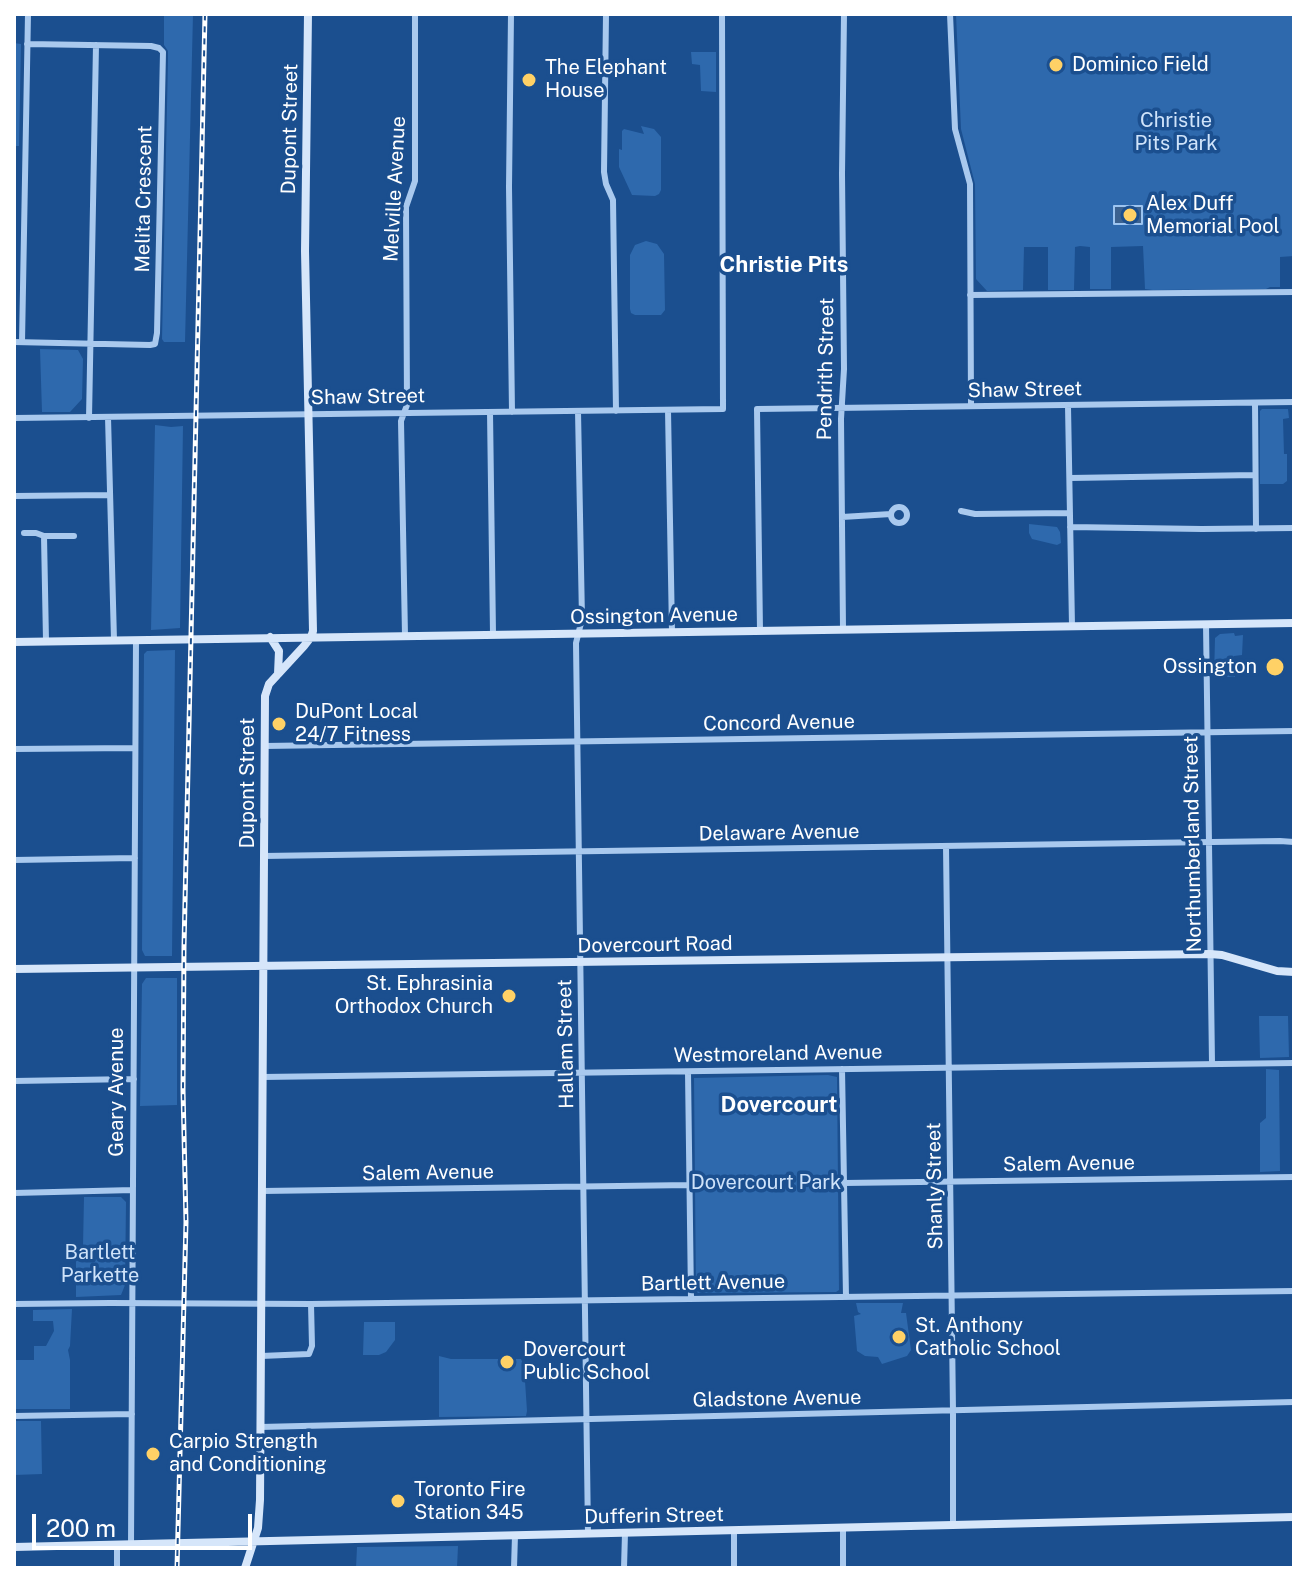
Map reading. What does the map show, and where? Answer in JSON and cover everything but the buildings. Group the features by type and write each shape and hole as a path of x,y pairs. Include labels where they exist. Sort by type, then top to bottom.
{"main road":[{"name":"Dupont Street","path":"245,1568 255,1541 259,1516 266,689 311,637 313,611 305,196 308,14"},
{"name":"Ossington Avenue","path":"14,642 1294,623"},
{"path":"270,637 279,651 277,675"},
{"name":"Dovercourt Road","path":"14,969 1210,954 1277,971 1294,972"},
{"name":"Dufferin Street","path":"14,1547 1294,1517"}],"street":[{"path":"18,342 28,14"},
{"name":"Melville Avenue","path":"405,636 401,421 407,405 406,207 415,181 415,14"},
{"path":"511,14 509,187 512,412"},
{"path":"606,14 604,172 613,200 616,411"},
{"name":"Shaw Street","path":"14,418 723,409 722,14"},
{"name":"Pendrith Street","path":"843,629 844,14"},
{"path":"950,14 955,129 970,184 971,406"},
{"name":"Melita Crescent","path":"18,342 150,345 157,340 162,50 155,46 27,44"},
{"path":"89,418 96,45"},
{"path":"970,295 1294,292"},
{"name":"Shaw Street","path":"760,631 757,409 1294,402"},
{"path":"1255,403 1256,529"},
{"path":"1068,406 1072,626"},
{"path":"668,410 672,632"},
{"name":"Hallam Street","path":"578,411 582,619 576,643 588,1534"},
{"path":"490,412 493,634"},
{"path":"108,417 114,640"},
{"path":"1070,478 1255,475"},
{"path":"14,496 110,495"},
{"path":"961,511 975,514 1070,513"},
{"path":"842,517 891,514"},
{"path":"1070,527 1294,528"},
{"path":"24,533 74,536"},
{"path":"44,536 46,641"},
{"name":"Northumberland Street","path":"1206,624 1212,1063"},
{"name":"Geary Avenue","path":"131,1544 136,640"},
{"name":"Concord Avenue","path":"264,746 1294,731"},
{"path":"14,749 135,748"},
{"name":"Delaware Avenue","path":"263,856 1294,842"},
{"name":"Shanly Street","path":"946,846 953,1525"},
{"path":"14,860 135,858"},
{"name":"Westmoreland Avenue","path":"262,1077 1294,1063"},
{"path":"842,1069 846,1297"},
{"path":"688,1072 691,1299"},
{"path":"14,1081 134,1079"},
{"name":"Salem Avenue","path":"844,1183 1294,1177"},
{"name":"Salem Avenue","path":"262,1191 690,1185"},
{"path":"14,1193 133,1190"},
{"name":"Bartlett Avenue","path":"14,1304 311,1304 1294,1291"},
{"path":"261,1356 309,1354 312,1346 311,1304"},
{"name":"Gladstone Avenue","path":"260,1427 1294,1402"},
{"path":"14,1416 132,1414"},
{"path":"843,1527 843,1568"},
{"path":"734,1530 734,1568"},
{"path":"624,1568 625,1533"},
{"path":"514,1568 515,1535"},
{"path":"117,1545 117,1568"}],"green space":[{"path":"164,14 193,14 185,342 164,342 162,339 168,60 164,45"},
{"name":"Christie Pits Park","path":"956,14 1294,14 1294,256 1280,257 1280,287 1145,289 1143,246 1111,247 1111,289 1090,289 1090,247 1080,246 1075,247 1074,290 1048,290 1048,247 1024,247 1023,290 987,291 976,279 975,184 961,129"},
{"path":"14,43 21,44 19,146 14,146"},
{"path":"691,52 716,52 716,92 701,91 700,65 692,64"},
{"path":"641,126 654,129 661,137 661,190 655,196 632,195 619,167 622,131 644,134"},
{"path":"646,241 657,244 664,254 665,310 661,315 635,315 630,309 630,255 635,245"},
{"path":"40,349 78,350 83,359 82,399 70,412 42,412"},
{"path":"1262,409 1288,409 1289,418 1283,419 1287,481 1283,484 1260,484"},
{"path":"155,425 183,426 180,628 151,630"},
{"path":"1029,524 1057,527 1061,543 1057,545 1032,539"},
{"path":"1234,633 1235,636 1243,635 1242,655 1234,656 1235,677 1214,677 1215,638 1220,634"},
{"path":"175,650 172,956 145,956 142,950 144,654 147,651"},
{"path":"146,978 177,978 177,1105 140,1106 142,984"},
{"path":"1259,1016 1288,1016 1289,1057 1260,1058"},
{"path":"1266,1069 1279,1070 1280,1171 1260,1172 1260,1123 1266,1118"},
{"name":"Dovercourt Park","path":"837,1077 839,1290 698,1293 694,1078"},
{"name":"Bartlett Parkette","path":"84,1197 121,1197 126,1202 125,1285 121,1295 76,1297 76,1247 83,1246"},
{"path":"856,1303 903,1303 901,1313 906,1313 911,1350 907,1356 882,1364 878,1357 865,1356 857,1351 854,1316 861,1314"},
{"path":"72,1309 68,1350 70,1409 14,1409 14,1360 34,1360 34,1346 46,1346 54,1331 53,1321 33,1321 33,1310"},
{"path":"364,1322 395,1322 395,1340 386,1352 363,1355"},
{"path":"439,1356 451,1359 521,1359 526,1416 439,1417"},
{"path":"14,1421 41,1421 42,1474 14,1475"},
{"path":"458,1546 457,1568 356,1568 357,1547"}],"shaded area":[{"path":"1114,206 1142,206 1142,224 1114,224"}],"railway":[{"path":"177,1568 186,1222 184,946 205,14"}],"place":[{"name":"Dominico Field","path":"1056,65"},
{"name":"The Elephant House","path":"529,80"},
{"name":"Alex Duff Memorial Pool","path":"1130,215"},
{"name":"Ossington","path":"1275,667"},
{"name":"DuPont Local 24/7 Fitness","path":"279,724"},
{"name":"St. Ephrasinia Orthodox Church","path":"509,996"},
{"name":"St. Anthony Catholic School","path":"899,1337"},
{"name":"Dovercourt Public School","path":"507,1362"},
{"name":"Carpio Strength and Conditioning","path":"153,1454"},
{"name":"Toronto Fire Station 345","path":"398,1501"}],"district":[{"name":"Christie Pits","path":"784,265"},
{"name":"Dovercourt","path":"779,1105"}]}
